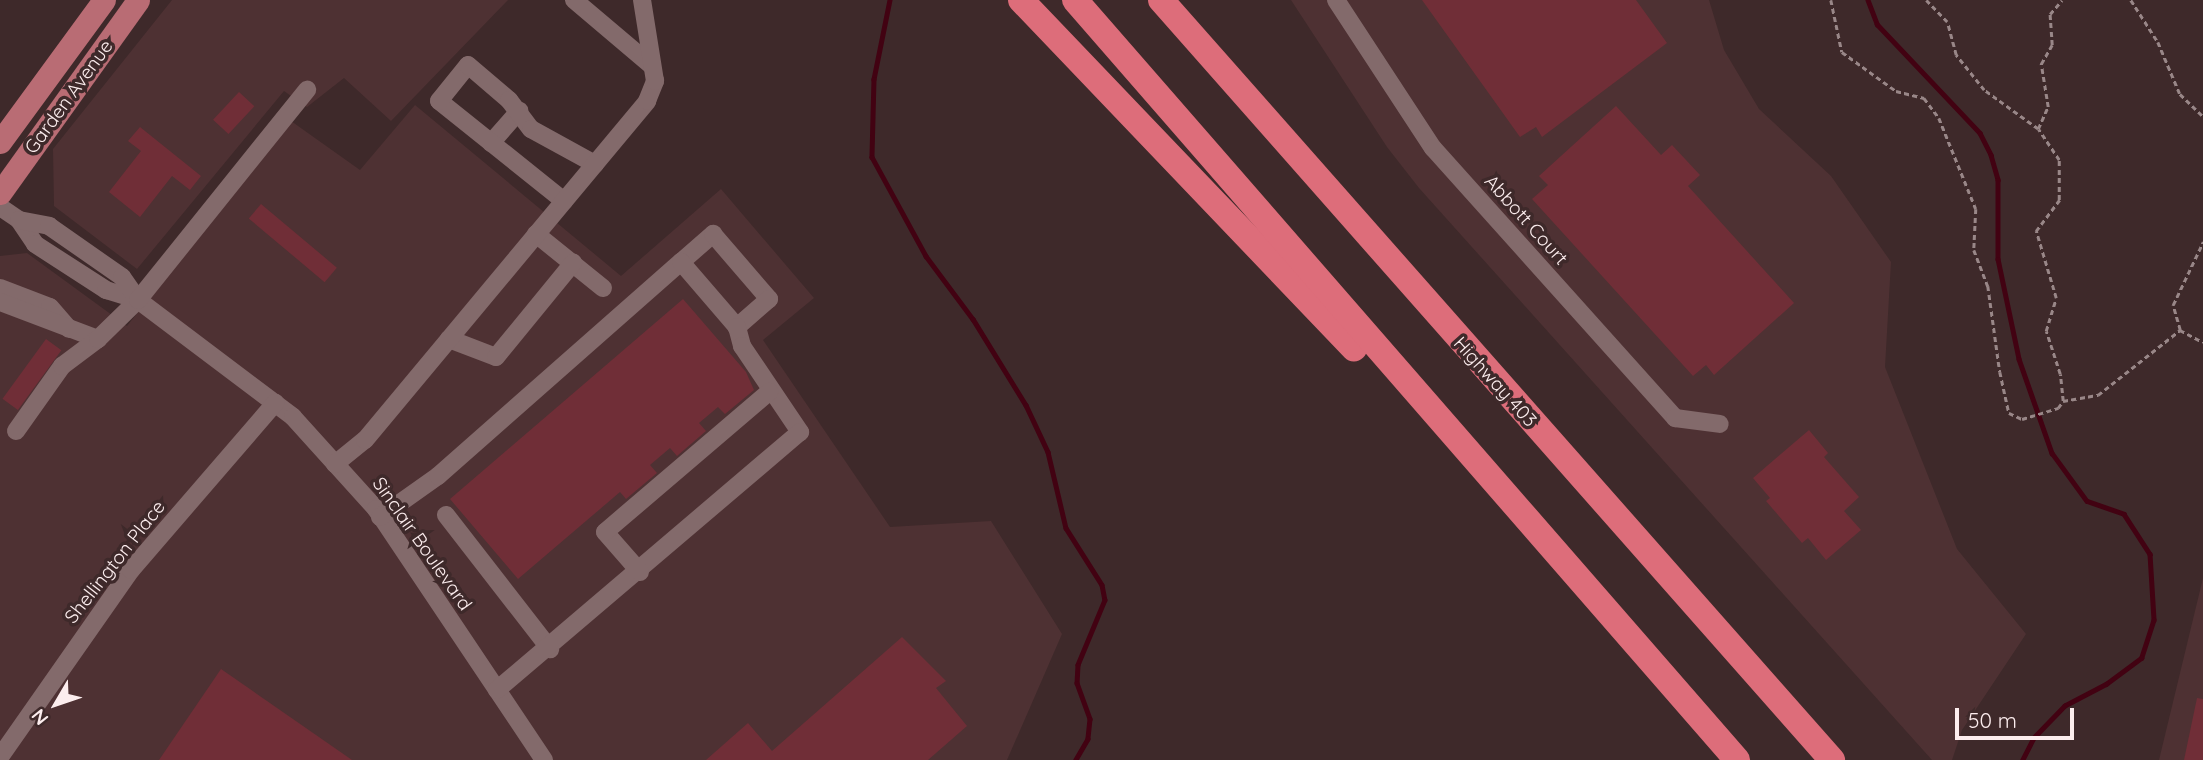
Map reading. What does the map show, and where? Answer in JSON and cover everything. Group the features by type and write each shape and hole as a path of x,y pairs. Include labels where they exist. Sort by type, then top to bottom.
{"highway":[{"path":"1021,0 1442,439 1488,478"},
{"path":"1075,0 1488,478 1737,760"},
{"name":"Highway 403","path":"1161,0 1325,191 1832,760"},
{"path":"1177,0 1308,155 1325,191"}],"main road":[{"name":"Garden Avenue","path":"0,142 104,0"},
{"name":"Garden Avenue","path":"0,193 138,0"}],"street":[{"path":"574,0 652,66"},
{"path":"335,464 365,440 647,101 655,81 642,0"},
{"name":"Abbott Court","path":"1336,0 1433,148 1675,418 1720,425"},
{"path":"564,201 439,101 468,65 519,111 531,129 595,163"},
{"path":"16,432 62,366 98,339 138,300 307,90"},
{"path":"491,143 519,111"},
{"name":"Sinclair Boulevard","path":"0,207 19,220 49,226 122,277 138,300 275,402 335,464 380,517 544,760"},
{"path":"536,234 603,288"},
{"path":"380,517 438,475 713,234 769,299 737,327"},
{"path":"497,690 550,649 800,432 769,392 742,346 737,327 681,262"},
{"path":"449,339 496,357 573,264"},
{"path":"0,288 51,307 69,329"},
{"path":"0,302 98,339"},
{"path":"640,572 605,532 769,392"},
{"name":"Shellington Place","path":"0,757 131,570 275,402"},
{"path":"446,515 550,649"}],"path":[{"path":"1831,0 1842,52 1896,91 1924,98 1939,118 1976,209 1973,250 1988,286 2009,413 2022,419 2051,410 2063,401 2098,395 2180,330"},
{"path":"1926,0 1947,22 1956,55 1984,90 2038,128 2059,160 2059,200 2036,231 2056,298 2046,331 2060,374 2063,401"},
{"path":"2038,128 2048,107 2040,64 2052,45 2050,14 2062,0"},
{"path":"2131,0 2158,42 2180,94 2203,117"},
{"path":"2203,242 2173,305 2180,330 2203,342"}],"shaded area":[{"path":"172,0 508,0 391,121 344,78 307,107 284,91 137,269 54,206 53,149"},
{"path":"1291,0 1709,0 1724,50 1759,109 1831,176 1891,262 1885,367 1957,549 2026,634 1962,730 1952,760 1932,760 1419,188 1387,147"},
{"path":"415,105 621,276 721,189 814,298 763,340 890,527 991,521 1062,634 1007,760 0,760 0,256 27,253 127,326 291,121 360,170"},
{"path":"2203,578 2203,760 2159,760"}],"building":[{"path":"1422,0 1636,0 1667,43 1542,137 1536,127 1520,137"},
{"path":"239,92 254,106 228,134 213,120"},
{"path":"1616,106 1661,155 1672,145 1700,175 1688,186 1794,303 1714,375 1706,365 1693,376 1532,199 1548,185 1539,176"},
{"path":"140,127 201,176 190,190 172,176 140,217 109,192 141,151 128,141"},
{"path":"261,204 337,268 325,282 249,219"},
{"path":"683,299 746,372 754,390 725,414 718,407 699,423 706,431 677,456 670,448 650,465 657,473 626,499 620,492 518,579 450,499"},
{"path":"46,339 61,350 18,410 3,399"},
{"path":"1809,430 1828,453 1824,457 1859,497 1844,511 1861,530 1826,560 1808,538 1802,543 1766,501 1770,498 1753,478"},
{"path":"902,637 946,681 936,688 967,726 928,760 706,760 748,723 772,751"},
{"path":"221,669 352,760 159,760"},
{"path":"2197,698 2203,699 2203,760 2184,760"}],"waterway":[{"path":"890,0 874,79 872,157 926,256 973,319 1026,405 1048,452 1066,528 1102,585 1105,600 1078,665 1077,683 1090,719 1088,739 1076,760"},
{"path":"1868,0 1877,24 1980,133 1991,155 1998,180 1998,259 2019,359 2052,453 2087,501 2124,514 2150,554 2154,620 2142,658 2107,684 2065,706 2034,738 2023,760"}]}
